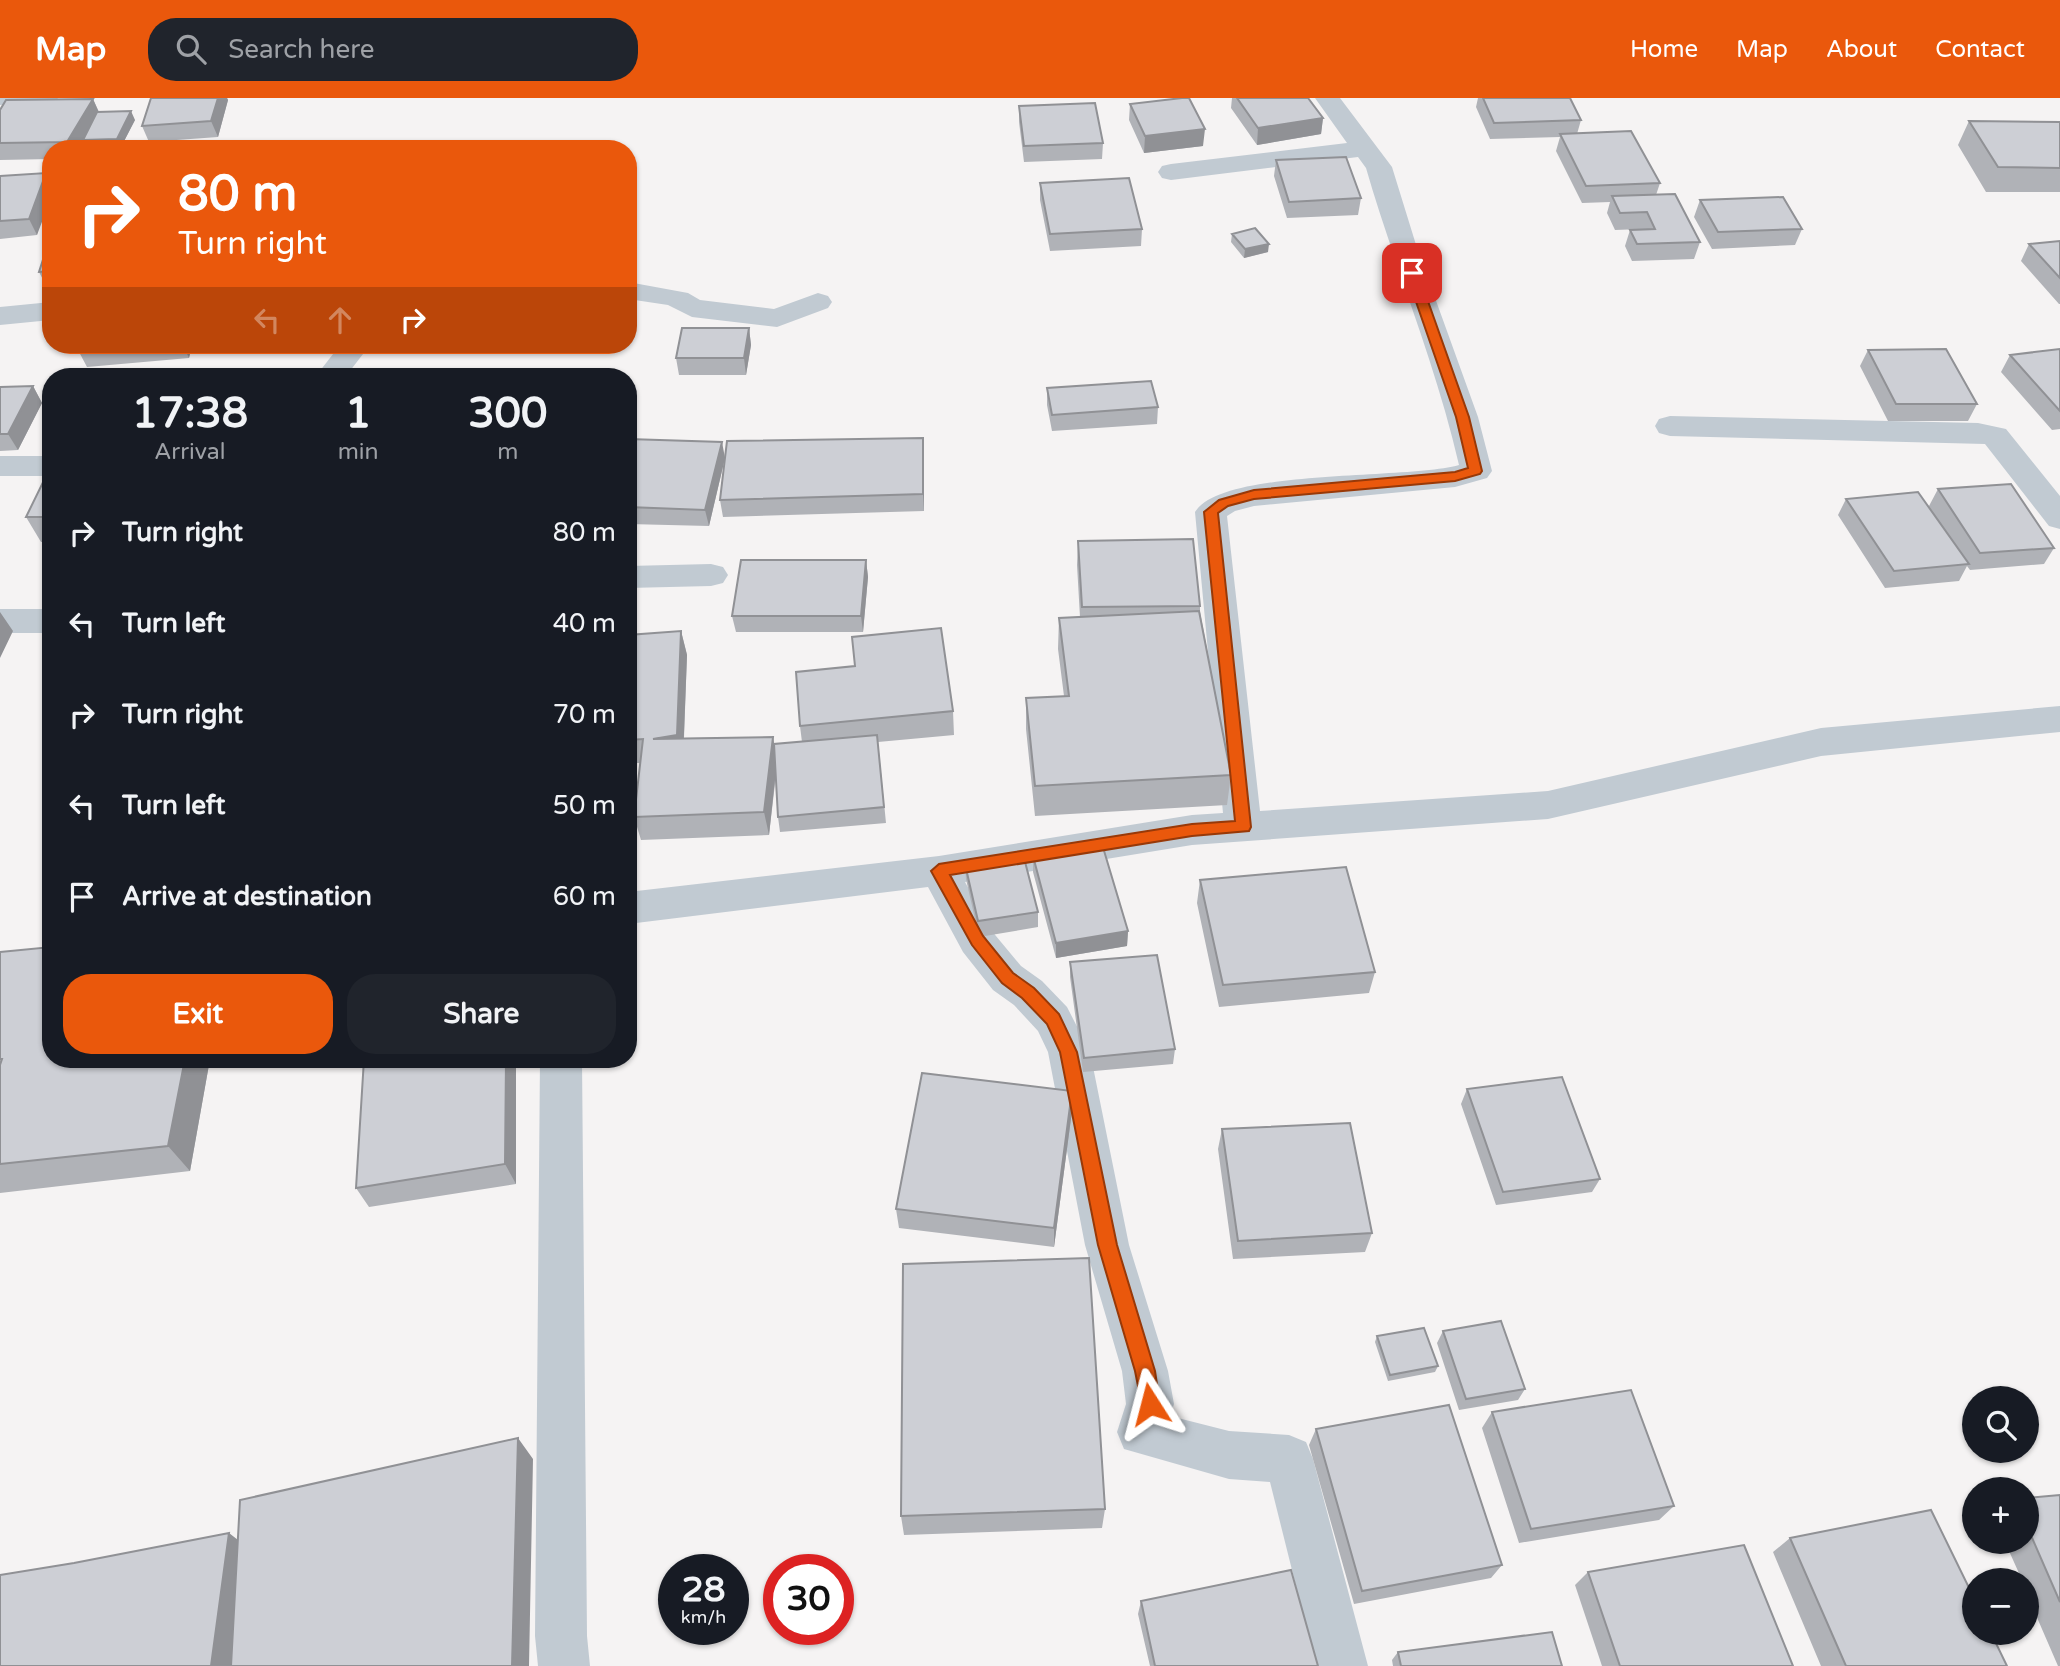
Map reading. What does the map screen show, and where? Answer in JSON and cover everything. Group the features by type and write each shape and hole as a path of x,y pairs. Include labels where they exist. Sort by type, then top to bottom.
{"street":[{"path":"0,98 46,98"},
{"path":"1243,827 1211,512 1224,503 1254,495 1455,477 1475,471 1462,417 1403,248 1379,167 1327,98"},
{"path":"1171,172 1366,148"},
{"path":"637,291 678,299 692,308 777,318 818,302"},
{"path":"0,316 42,312"},
{"path":"337,368 348,354"},
{"path":"1670,426 1978,433 1995,436 2060,518"},
{"path":"0,466 42,466"},
{"path":"637,577 711,575"},
{"path":"0,621 42,621"},
{"path":"637,907 939,871 1192,830 1548,805 1821,742 2060,719"},
{"path":"939,871 977,941 1007,978 1028,993 1053,1019 1069,1052 1107,1245 1145,1371 1150,1404 1141,1432 1229,1455 1289,1459 1342,1666"},
{"path":"561,1068 561,1636 564,1666"}],"building":[{"path":"151,98 218,98 211,121 142,126"},
{"path":"1189,98 1205,129 1145,136 1130,104"},
{"path":"1237,98 1308,98 1323,118 1258,128"},
{"path":"1483,98 1570,98 1581,120 1494,123"},
{"path":"93,99 68,140 0,143 0,110 6,100"},
{"path":"1095,103 1103,143 1024,146 1019,106"},
{"path":"131,111 117,139 83,140 97,112"},
{"path":"1969,121 2060,122 2060,168 1998,167"},
{"path":"1631,131 1660,183 1586,186 1560,134"},
{"path":"1346,157 1361,198 1289,202 1276,160"},
{"path":"42,173 42,184 29,219 0,221 0,176"},
{"path":"1129,178 1142,229 1050,234 1040,183"},
{"path":"1675,194 1700,242 1637,244 1630,230 1655,229 1647,212 1620,213 1612,196"},
{"path":"1783,197 1802,229 1718,232 1700,200"},
{"path":"1255,228 1269,244 1245,249 1232,234"},
{"path":"2060,241 2060,278 2029,244"},
{"path":"682,328 749,328 744,358 676,358"},
{"path":"1946,349 1977,404 1896,404 1868,350"},
{"path":"2060,349 2060,411 2010,355"},
{"path":"1151,381 1158,407 1052,415 1047,388"},
{"path":"33,386 8,434 0,434 0,387"},
{"path":"923,438 923,494 720,500 727,441"},
{"path":"637,439 722,442 705,510 637,507"},
{"path":"42,484 42,517 26,517"},
{"path":"2011,484 2054,548 1980,553 1938,489"},
{"path":"1918,492 1969,564 1894,571 1846,499"},
{"path":"1193,539 1200,606 1082,607 1078,541"},
{"path":"741,560 866,560 861,616 732,616"},
{"path":"1199,611 1231,775 1035,786 1026,698 1069,696 1059,618"},
{"path":"941,628 953,711 800,726 796,672 855,666 852,637"},
{"path":"681,631 677,735 653,739 773,737 764,812 637,817 643,739 637,739 637,634"},
{"path":"877,735 884,807 778,817 774,744"},
{"path":"1102,844 1128,931 1056,943 1033,856"},
{"path":"1023,854 1038,912 978,921 965,864"},
{"path":"1346,867 1375,972 1223,985 1200,880"},
{"path":"42,948 42,1068 183,1068 168,1146 0,1164 0,952"},
{"path":"1157,955 1175,1049 1084,1058 1070,962"},
{"path":"363,1068 506,1068 505,1164 356,1188"},
{"path":"922,1073 1072,1091 1054,1228 896,1209"},
{"path":"1562,1077 1600,1179 1503,1192 1467,1089"},
{"path":"1350,1123 1372,1233 1238,1241 1222,1129"},
{"path":"1089,1258 1105,1509 901,1516 903,1264"},
{"path":"1501,1321 1525,1389 1466,1399 1443,1331"},
{"path":"1424,1328 1438,1366 1390,1375 1377,1336"},
{"path":"1631,1390 1674,1506 1531,1529 1492,1412"},
{"path":"1449,1405 1502,1565 1362,1591 1316,1429"},
{"path":"518,1438 512,1666 231,1666 240,1500"},
{"path":"2060,1495 2060,1602 2039,1554 2039,1497"},
{"path":"1931,1510 1962,1573 1962,1645 1997,1645 2007,1666 1846,1666 1790,1538"},
{"path":"229,1533 211,1666 0,1666 0,1575"},
{"path":"1744,1545 1793,1666 1620,1666 1588,1572"},
{"path":"1291,1570 1318,1666 1155,1666 1141,1601"},
{"path":"1552,1632 1562,1666 1401,1666 1398,1652"}],"route":[{"path":"1150,1404 1145,1371 1107,1245 1069,1052 1053,1019 1028,993 1007,978 977,941 939,871 1192,830 1243,827 1211,512 1224,503 1254,495 1455,477 1475,471 1462,417 1412,273"}]}
